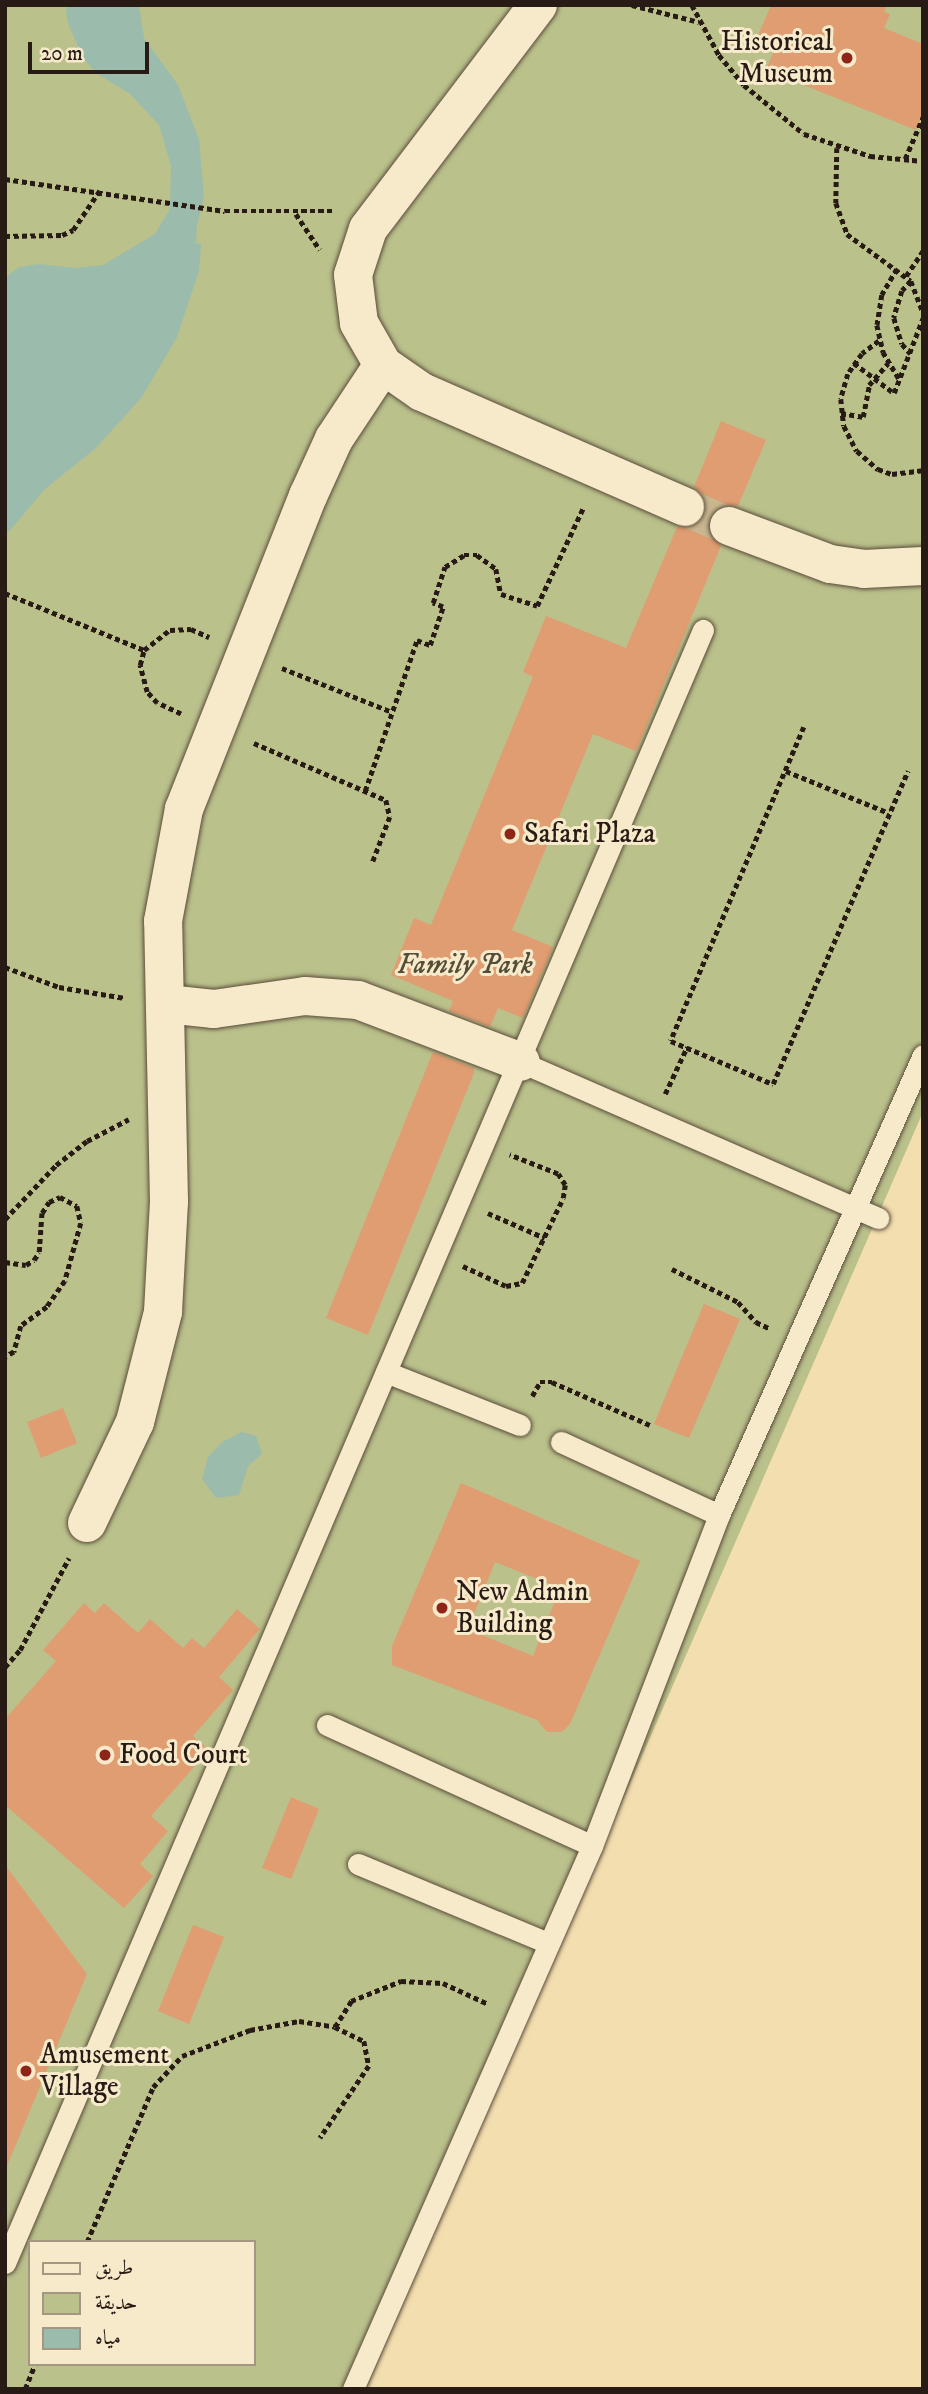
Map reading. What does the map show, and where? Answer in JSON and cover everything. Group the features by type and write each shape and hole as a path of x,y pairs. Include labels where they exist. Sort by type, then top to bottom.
{"street":[{"path":"538,5 368,229 353,275 353,300 368,345 383,365 422,392 685,507"},
{"path":"87,1523 135,1422 163,1312 169,1256 165,908 175,846 196,772 334,439 383,365"},
{"path":"729,526 830,564 864,569 923,566"},
{"path":"167,1004 214,1009 305,996 358,1000 521,1062"}],"lane":[{"path":"5,2263 521,1062 703,630"},
{"path":"352,2389 511,2024 592,1846 719,1515 923,1055"},
{"path":"521,1062 877,1218"},
{"path":"386,1372 520,1425"},
{"path":"561,1442 719,1515"},
{"path":"327,1725 592,1846"},
{"path":"358,1864 548,1943"}],"path":[{"path":"632,5 699,22"},
{"path":"691,5 719,55 772,111 804,134 837,148 923,161"},
{"path":"905,159 923,117"},
{"path":"837,148 836,203 846,234 908,279 919,298 923,312"},
{"path":"5,179 100,190 225,211 296,214 338,211"},
{"path":"5,236 62,235 73,230 100,190"},
{"path":"911,354 902,344 894,318 902,292 923,251"},
{"path":"897,269 878,310 879,341 888,363 900,380"},
{"path":"919,298 923,292"},
{"path":"854,363 894,393 922,327 923,318"},
{"path":"879,341 854,363 843,387 841,413 849,439 867,461 892,474 923,470"},
{"path":"841,413 863,416 873,378 888,363"},
{"path":"365,791 417,640 430,645 443,607 433,603 445,567 464,555 477,555 496,569 501,594 537,606 600,470"},
{"path":"8,594 144,650"},
{"path":"289,671 392,712"},
{"path":"804,727 671,1041 687,1048 773,1084 908,771"},
{"path":"258,745 386,800 391,810 372,864"},
{"path":"786,771 890,813"},
{"path":"5,967 59,988 167,1004"},
{"path":"653,1120 687,1048"},
{"path":"5,1219 27,1192 87,1141 166,1104"},
{"path":"438,1253 506,1286 514,1285 528,1277 565,1192 563,1179 485,1144"},
{"path":"5,1262 26,1265 34,1260 39,1252 42,1213 49,1202 60,1197 77,1206 81,1223 65,1281 47,1307 21,1326 15,1352 5,1357"},
{"path":"461,1200 545,1238"},
{"path":"672,1269 738,1302 756,1322 794,1342"},
{"path":"520,1425 536,1386 546,1381 650,1425"},
{"path":"5,1667 20,1650 87,1523"},
{"path":"335,2027 345,2007 358,1996 381,1986 422,1980 463,1990 511,2024"},
{"path":"89,2240 153,2087 166,2069 182,2056 250,2030 299,2021 335,2027 365,2041 370,2057 364,2074 320,2138"},
{"path":"25,2389 35,2366"}],"green space":[{"name":"Family Park","path":"5,5 923,5 923,1112 366,2389 5,2389"}],"water":[{"path":"66,5 139,5 144,38 178,85 199,139 204,197 197,226 196,243 201,244 199,271 177,337 142,397 96,448 45,489 5,536 7,276 19,267 39,264 76,268 103,265 155,234 170,209 171,166 159,125 130,94 96,73 83,58 67,21"},
{"path":"242,1432 256,1436 262,1454 248,1466 239,1495 216,1498 202,1479 208,1457 222,1442"}],"building":[{"name":"Historical Museum","path":"771,5 887,5 884,12 890,14 884,28 923,44 923,114 916,130 766,70 776,46 757,38"},
{"name":"Safari Plaza","path":"721,421 766,440 738,506 725,505 709,518 708,530 721,546 636,751 593,734 512,930 553,947 523,1018 498,1008 490,1027 449,1011 453,1001 391,975 414,918 431,925 533,677 523,672 546,616 626,648 677,527 697,525 705,515 703,495 694,487"},
{"path":"433,1052 474,1068 474,1073 368,1335 326,1318"},
{"path":"704,1304 740,1319 689,1438 654,1424"},
{"path":"63,1408 77,1443 41,1458 27,1422"},
{"name":"New Admin Building","path":"461,1483 640,1561 570,1724 562,1732 547,1732 537,1720 392,1665 392,1646","holes":["495,1562 560,1588 533,1656 468,1629"]},
{"name":"Food Court","path":"84,1603 95,1613 104,1603 138,1633 150,1619 183,1648 192,1638 204,1648 237,1609 260,1629 219,1677 233,1690 193,1736 209,1750 151,1816 168,1831 140,1864 153,1876 124,1908 5,1805 5,1719 56,1661 43,1650"},
{"path":"291,1797 319,1809 291,1879 262,1868"},
{"name":"Amusement Village","path":"5,1865 87,1974 6,2168 5,2168"},
{"path":"193,1925 224,1937 189,2024 158,2011"}],"tunnel":[{"path":"685,507 729,526"}],"place":[{"name":"Historical Museum","path":"847,58"},
{"name":"Safari Plaza","path":"510,834"},
{"name":"New Admin Building","path":"442,1608"},
{"name":"Food Court","path":"105,1755"},
{"name":"Amusement Village","path":"26,2071"}]}
